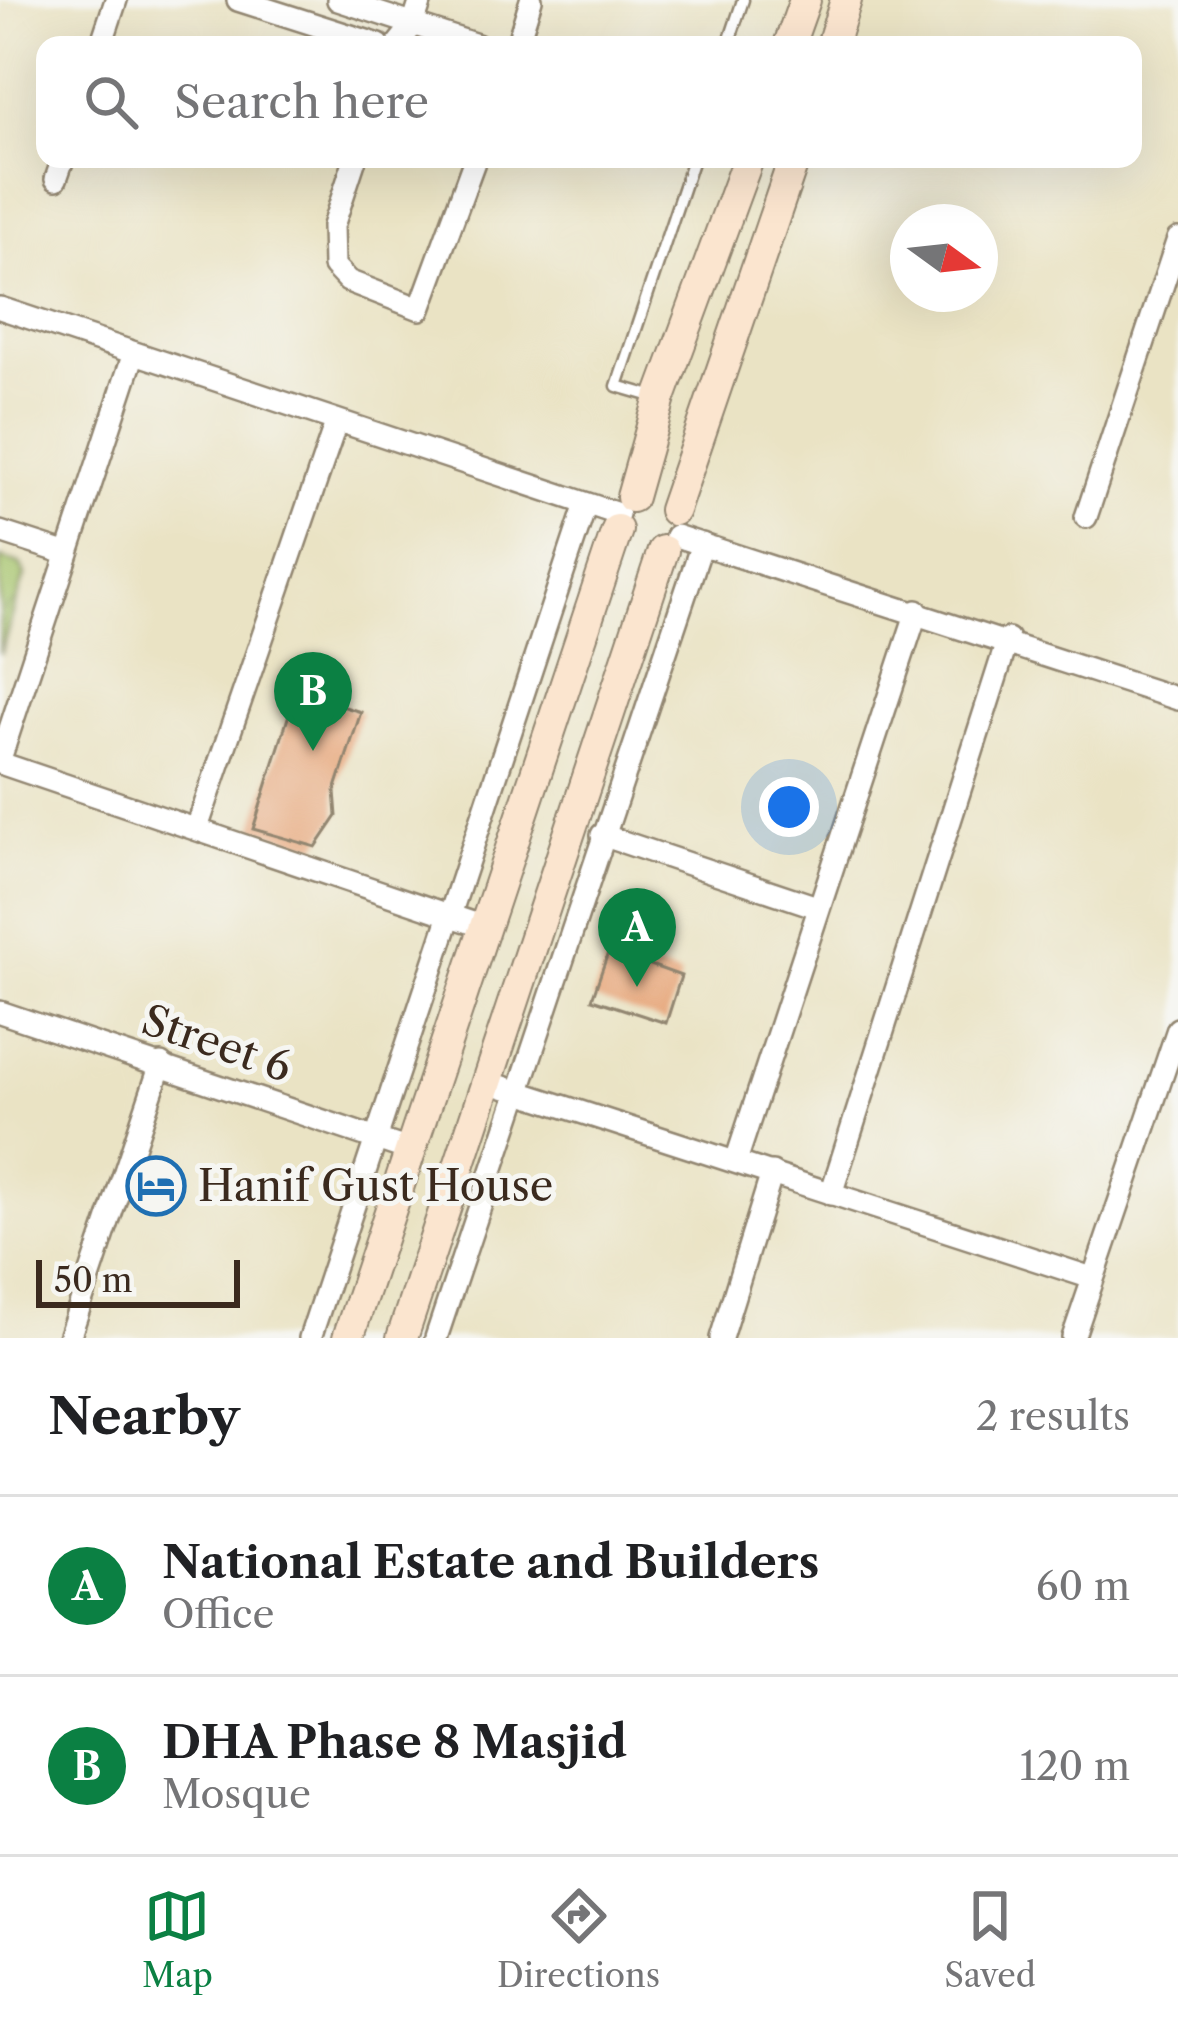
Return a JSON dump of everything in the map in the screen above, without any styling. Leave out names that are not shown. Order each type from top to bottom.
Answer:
[{"type":"street","points":[[103,36],[116,0]]},
{"type":"street","points":[[338,0],[448,36]]},
{"type":"street","points":[[404,36],[421,0]]},
{"type":"street","points":[[520,36],[531,0]]},
{"type":"street","points":[[792,36],[805,0]]},
{"type":"street","points":[[835,36],[846,0]]},
{"type":"street","points":[[256,3],[353,36]]},
{"type":"street","points":[[352,168],[333,226],[334,266],[348,281],[420,309],[472,168]]},
{"type":"street","points":[[347,1338],[740,168]]},
{"type":"street","points":[[436,1338],[602,836],[716,393],[791,168]]},
{"type":"street","points":[[1086,517],[1178,239]]},
{"type":"street","points":[[0,308],[586,504],[622,514],[656,494],[679,535],[1008,639],[1178,699]]},
{"type":"street","points":[[134,353],[0,761],[484,927]]},
{"type":"street","points":[[664,387],[716,393]]},
{"type":"street","points":[[197,828],[336,423]]},
{"type":"street","points":[[310,1338],[586,504]]},
{"type":"street","points":[[622,514],[629,550],[652,555],[679,535]]},
{"type":"street","points":[[0,532],[65,553]]},
{"type":"street","points":[[402,1338],[679,535]]},
{"type":"street","points":[[736,1161],[917,611]]},
{"type":"street","points":[[831,1194],[1008,639]]},
{"type":"street","points":[[602,836],[818,907]]},
{"type":"street","name":"Street 6","points":[[0,1012],[409,1150]]},
{"type":"street","points":[[1073,1338],[1178,1029]]},
{"type":"street","points":[[69,1338],[161,1064]]},
{"type":"street","points":[[438,1066],[1092,1278]]},
{"type":"street","points":[[721,1338],[772,1174]]},
{"type":"lane","points":[[731,36],[742,0]]},
{"type":"lane","points":[[664,387],[617,386],[690,168]]},
{"type":"green space","points":[[0,558],[20,564],[25,575],[0,654]]},
{"type":"building","points":[[296,692],[361,712],[335,791],[337,816],[316,847],[253,829]]},
{"type":"building","points":[[609,950],[681,976],[666,1023],[592,999]]},
{"type":"place","name":"DHA Phase 8 Masjid","points":[[313,751]]},
{"type":"place","name":"National Estate and Builders","points":[[637,987]]},
{"type":"place","name":"Hanif Gust House","points":[[156,1186]]}]
